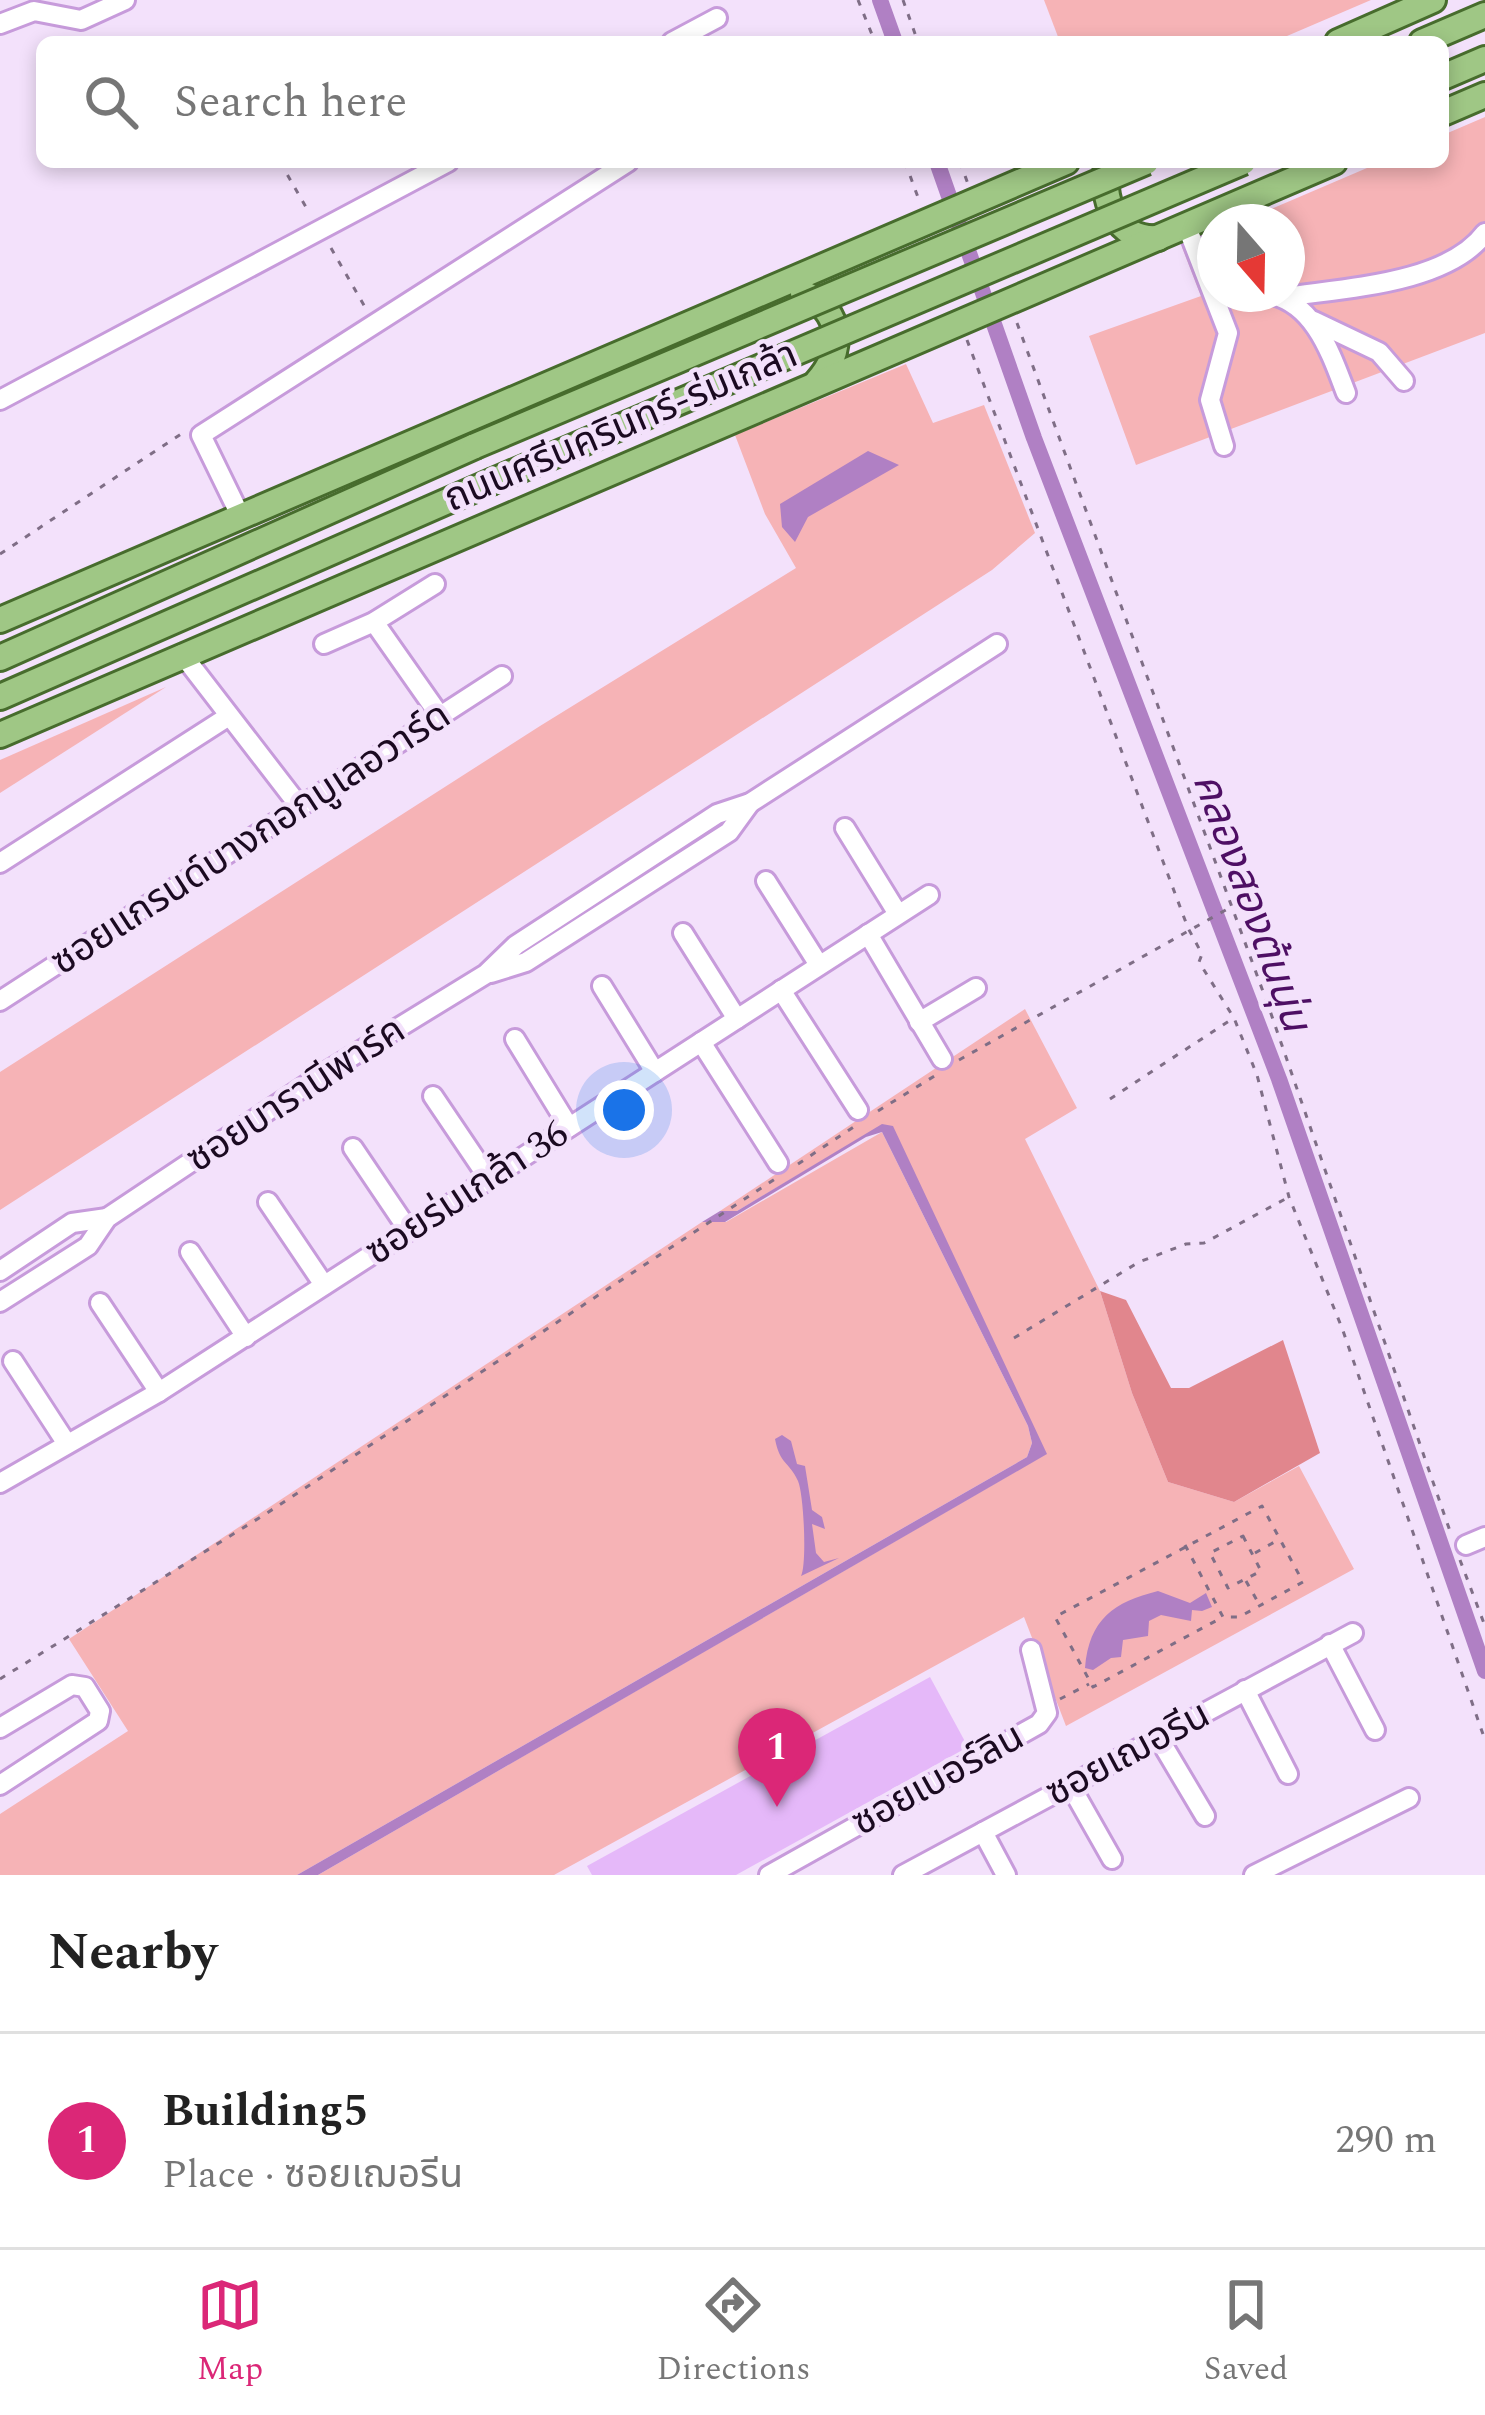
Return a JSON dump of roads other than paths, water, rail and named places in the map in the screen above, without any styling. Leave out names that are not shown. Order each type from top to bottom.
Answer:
[{"type":"main road","points":[[1352,36],[1433,0]]},
{"type":"main road","points":[[1436,36],[1485,15]]},
{"type":"main road","points":[[1449,74],[1479,62]]},
{"type":"main road","points":[[1449,110],[1485,95]]},
{"type":"main road","name":"ถนนศรีนครินทร์-ร่มเกล้า","points":[[6,617],[1052,168]]},
{"type":"main road","points":[[1107,168],[1105,184],[1118,222],[1136,237],[1177,232]]},
{"type":"main road","name":"ถนนศรีนครินทร์-ร่มเกล้า","points":[[0,655],[475,446],[1132,168]]},
{"type":"main road","name":"ถนนศรีนครินทร์-ร่มเกล้า","points":[[0,697],[1229,168]]},
{"type":"main road","name":"ถนนศรีนครินทร์-ร่มเกล้า","points":[[146,670],[1321,168]]},
{"type":"main road","points":[[771,290],[799,291],[815,298],[832,324],[837,352],[832,366],[816,383]]},
{"type":"main road","points":[[0,655],[194,535]]},
{"type":"main road","points":[[0,709],[146,670]]},
{"type":"main road","points":[[0,735],[146,670]]},
{"type":"street","points":[[0,24],[34,11],[82,20],[125,0]]},
{"type":"street","points":[[683,36],[717,18]]},
{"type":"street","points":[[0,400],[437,168]]},
{"type":"street","points":[[241,514],[201,435],[619,168]]},
{"type":"street","points":[[1177,232],[1197,262]]},
{"type":"street","points":[[1305,292],[1391,282],[1471,251],[1485,233]]},
{"type":"street","points":[[1221,312],[1228,333],[1210,400],[1224,446]]},
{"type":"street","points":[[1301,312],[1379,352],[1404,381]]},
{"type":"street","points":[[1310,318],[1346,393]]},
{"type":"street","points":[[324,644],[374,622],[436,584]]},
{"type":"street","points":[[374,622],[440,716]]},
{"type":"street","name":"ซอยบารานีพาร์ค","points":[[0,1302],[88,1246],[107,1218],[322,1074],[486,974],[526,962],[729,832],[750,803],[997,644]]},
{"type":"street","points":[[182,654],[300,807]]},
{"type":"street","name":"ซอยแกรนด์บางกอกบูเลอวาร์ด","points":[[0,1001],[502,676]]},
{"type":"street","points":[[0,863],[229,716]]},
{"type":"street","points":[[845,828],[898,914]]},
{"type":"street","points":[[766,881],[819,965]]},
{"type":"street","name":"ซอยร่มเกล้า 36","points":[[0,1483],[246,1337],[928,895]]},
{"type":"street","points":[[683,933],[737,1019]]},
{"type":"street","points":[[868,934],[947,1064]]},
{"type":"street","points":[[602,986],[655,1072]]},
{"type":"street","points":[[919,1022],[976,988]]},
{"type":"street","points":[[781,990],[862,1116]]},
{"type":"street","points":[[515,1039],[569,1127]]},
{"type":"street","points":[[701,1042],[779,1169]]},
{"type":"street","points":[[433,1096],[489,1179]]},
{"type":"street","points":[[353,1148],[409,1231]]},
{"type":"street","points":[[268,1202],[325,1286]]},
{"type":"street","name":"ซอยบารานีพาร์ค","points":[[0,1271],[71,1223],[107,1218]]},
{"type":"street","points":[[190,1252],[246,1337]]},
{"type":"street","points":[[100,1303],[159,1391]]},
{"type":"street","points":[[13,1361],[67,1444]]},
{"type":"street","name":"ซอยเฌอรีน","points":[[903,1875],[1353,1633]]},
{"type":"street","points":[[1330,1644],[1375,1730]]},
{"type":"street","name":"ซอยเบอร์ลิน","points":[[769,1875],[1039,1724],[1047,1714],[1031,1650]]},
{"type":"street","points":[[0,1728],[72,1685],[85,1687],[100,1712],[98,1721],[0,1785]]},
{"type":"street","points":[[1244,1690],[1288,1774]]},
{"type":"street","points":[[1157,1737],[1205,1816]]},
{"type":"street","points":[[1070,1785],[1112,1859]]},
{"type":"street","points":[[1254,1875],[1409,1798]]},
{"type":"street","points":[[983,1832],[1006,1875]]},
{"type":"waterway","name":"คลองสองต้นนุ่น","points":[[880,0],[893,36]]},
{"type":"waterway","name":"คลองสองต้นนุ่น","points":[[939,168],[1034,438],[1279,1079],[1485,1671]]},
{"type":"place","name":"Building5","points":[[777,1807]]}]
